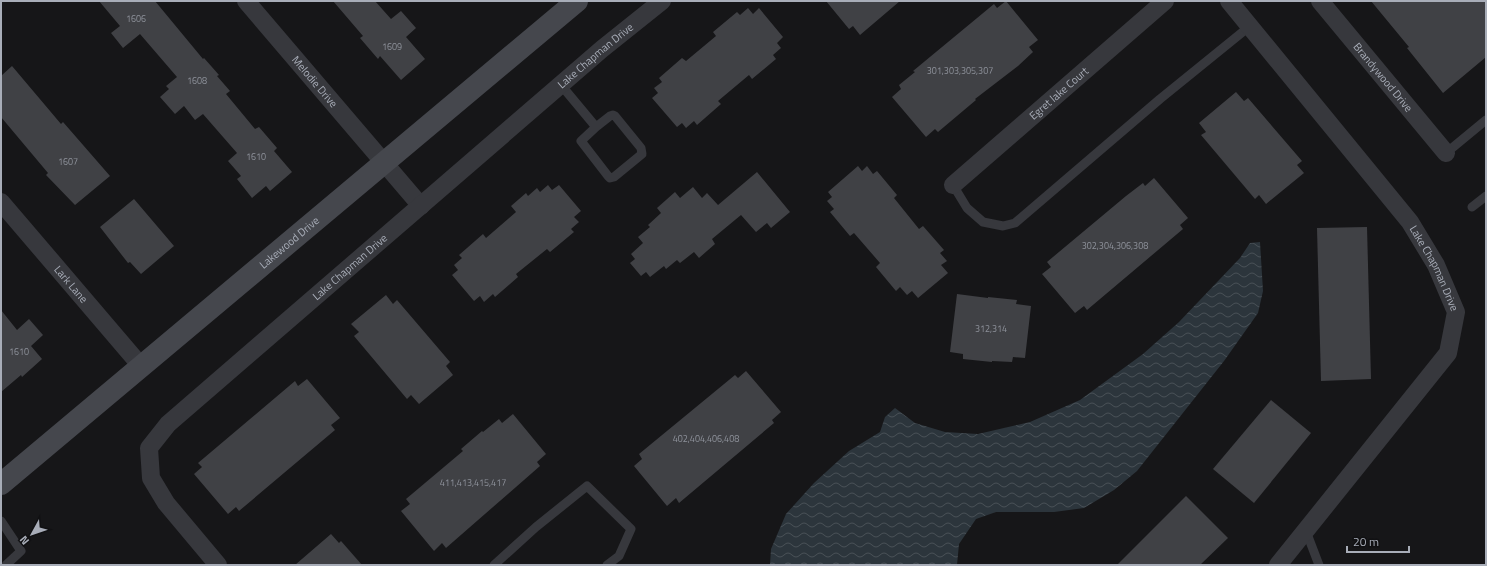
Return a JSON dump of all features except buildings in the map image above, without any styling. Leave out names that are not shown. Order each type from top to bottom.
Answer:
[{"type":"street","name":"Melodie Drive","points":[[246,1],[420,206]]},
{"type":"street","name":"Lakewood Drive","points":[[1,484],[577,1]]},
{"type":"street","name":"Lake Chapman Drive","points":[[218,565],[166,504],[151,478],[149,448],[168,424],[561,85],[662,1]]},
{"type":"street","name":"Egret lake Court","points":[[953,185],[1165,1]]},
{"type":"street","name":"Lake Chapman Drive","points":[[1229,1],[1410,222],[1436,265],[1456,312],[1448,353],[1278,565]]},
{"type":"street","name":"Brandywood Drive","points":[[1320,1],[1446,153]]},
{"type":"street","name":"Lark Lane","points":[[1,202],[141,366]]},
{"type":"lane","points":[[953,185],[966,208],[983,222],[1002,226],[1015,223],[1160,99],[1250,26]]},
{"type":"lane","points":[[561,85],[596,127]]},
{"type":"lane","points":[[610,116],[615,116],[641,148],[642,154],[614,177],[608,176],[581,141],[596,127],[610,116]]},
{"type":"lane","points":[[1446,153],[1486,120]]},
{"type":"lane","points":[[1472,208],[1486,196]]},
{"type":"lane","points":[[494,565],[536,526],[587,486],[631,529],[619,556],[607,565]]},
{"type":"lane","points":[[1,521],[21,551],[6,565]]},
{"type":"lane","points":[[1306,531],[1319,565]]},
{"type":"water","points":[[1260,242],[1263,291],[1258,313],[1224,361],[1137,471],[1114,490],[1084,508],[1054,512],[996,512],[976,519],[959,544],[957,565],[770,565],[771,549],[786,514],[814,483],[849,451],[880,432],[885,417],[895,408],[915,423],[945,432],[978,434],[1030,422],[1080,400],[1143,354],[1179,322],[1240,258],[1250,243]]}]
